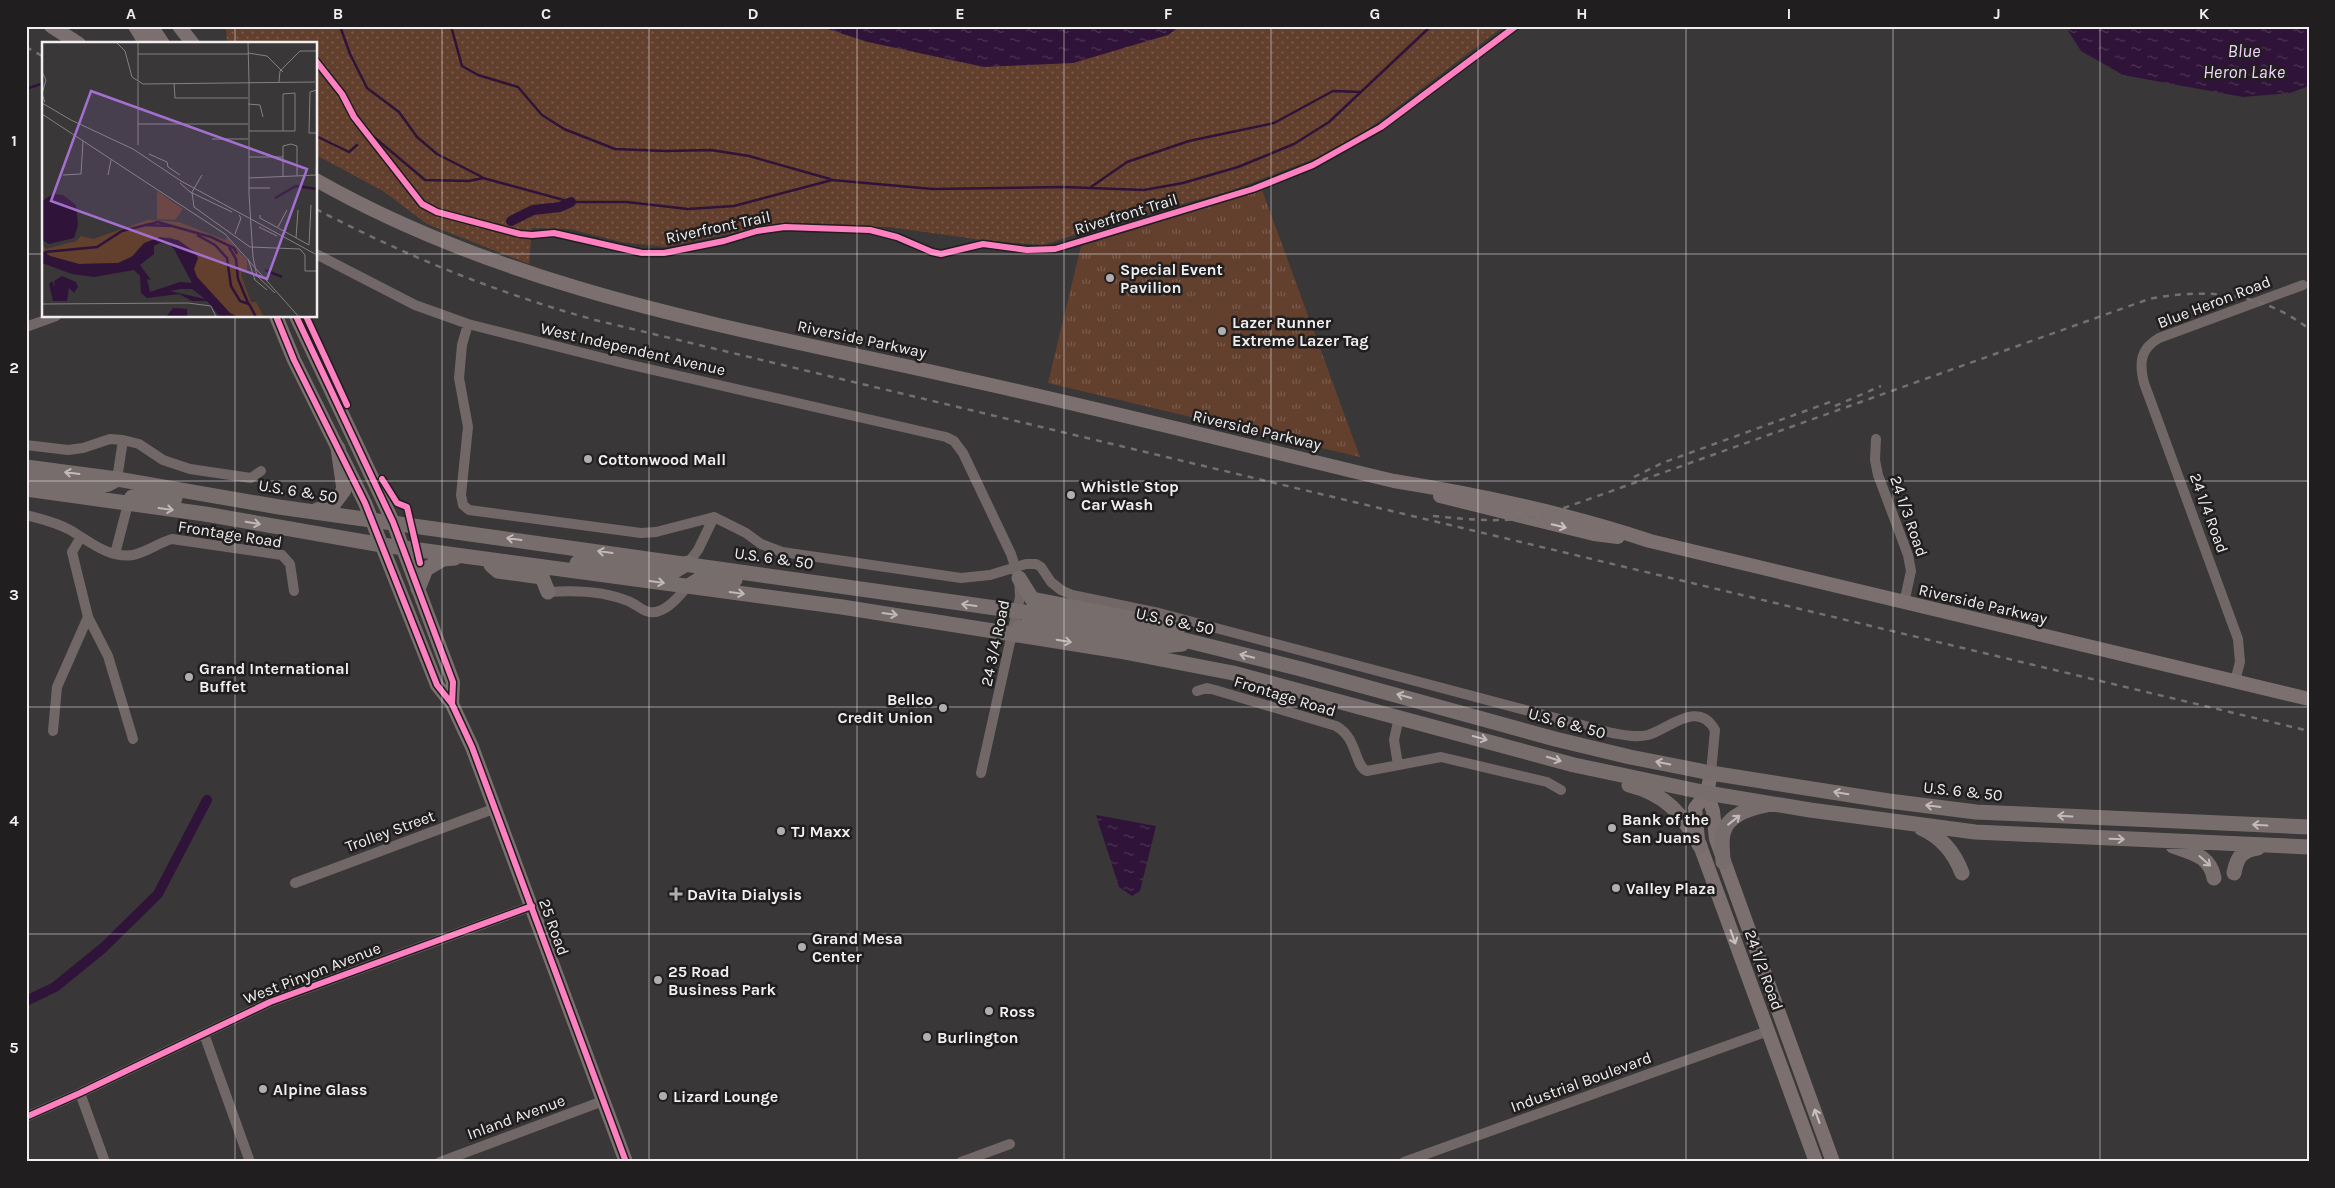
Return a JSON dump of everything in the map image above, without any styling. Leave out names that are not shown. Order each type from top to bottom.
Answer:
[{"type":"highway","points":[[279,507],[317,510],[332,506],[337,502],[344,490],[338,448]]},
{"type":"highway","name":"U.S. 6 & 50","points":[[26,467],[117,479],[279,507],[861,588],[1164,635],[1433,704],[1555,739],[1630,757],[1711,773],[1976,812],[2309,827]]},
{"type":"highway","points":[[26,478],[88,488],[107,486],[117,479]]},
{"type":"highway","points":[[26,489],[205,514],[382,545],[688,586],[1014,636],[1228,672],[1574,765],[1708,793],[1776,804],[1975,832],[2309,847]]},
{"type":"highway","points":[[128,504],[132,498],[141,495],[206,502],[232,498]]},
{"type":"highway","points":[[418,589],[423,573],[432,564],[443,559],[475,557],[498,571],[542,577],[548,592]]},
{"type":"highway","points":[[546,567],[588,562],[672,572],[688,563]]},
{"type":"highway","points":[[1018,573],[1032,599],[1160,624],[1196,643]]},
{"type":"highway","points":[[688,586],[701,578],[721,578],[809,590],[861,588]]},
{"type":"highway","points":[[1014,636],[1019,628],[1032,624],[1163,646],[1196,643]]},
{"type":"highway","points":[[1399,717],[1403,713],[1412,710],[1524,738],[1555,739]]},
{"type":"highway","points":[[1574,765],[1590,776],[1635,787],[1650,792],[1663,800],[1678,811],[1700,846]]},
{"type":"highway","points":[[1723,862],[1723,834],[1730,820],[1747,810],[1776,804]]},
{"type":"highway","points":[[1905,823],[1923,829],[1946,844],[1958,861],[1962,873]]},
{"type":"highway","points":[[2155,840],[2207,860],[2212,866],[2214,878]]},
{"type":"highway","points":[[2234,873],[2238,856],[2244,852],[2275,846]]},
{"type":"main road","points":[[51,26],[76,42]]},
{"type":"main road","points":[[135,26],[145,42]]},
{"type":"main road","points":[[151,26],[162,42]]},
{"type":"main road","points":[[179,26],[191,42]]},
{"type":"main road","name":"Riverside Parkway","points":[[318,178],[336,191]]},
{"type":"main road","name":"Riverside Parkway","points":[[318,181],[453,245],[558,283],[675,316],[956,377],[1394,481],[1463,493],[1598,524],[1650,541],[2309,699]]},
{"type":"main road","name":"25 Road","points":[[277,318],[294,360],[372,519],[437,684],[452,704],[472,747],[626,1162]]},
{"type":"main road","name":"25 Road","points":[[297,318],[393,522],[454,682],[452,704]]},
{"type":"main road","name":"24 1/2 Road","points":[[1711,773],[1708,793],[1713,811],[1716,839],[1723,862],[1833,1162]]},
{"type":"main road","name":"24 1/2 Road","points":[[1708,793],[1695,808],[1694,814],[1700,846],[1816,1162]]},
{"type":"main road","points":[[1748,977],[1758,990],[1774,1023],[1785,1029]]},
{"type":"main road","points":[[1768,1031],[1774,1033],[1782,1041],[1795,1070],[1806,1088]]},
{"type":"street","name":"West Independent Avenue","points":[[318,255],[415,305],[468,324],[627,364],[946,437],[954,441]]},
{"type":"street","name":"Blue Heron Road","points":[[2142,355],[2149,345],[2159,338],[2303,284]]},
{"type":"street","points":[[26,327],[51,318]]},
{"type":"street","points":[[468,324],[462,345],[459,378],[468,427],[461,495],[466,508],[472,511],[642,533],[662,531],[714,517],[746,533],[761,544],[782,552],[840,562],[961,578],[1018,573],[1036,564],[1041,566],[1051,582],[1060,590],[1072,595],[1159,614],[1612,733],[1642,736],[1655,733],[1680,718],[1690,716],[1703,719],[1715,730],[1711,773]]},
{"type":"street","name":"24 1/4 Road","points":[[2142,355],[2141,365],[2144,383],[2238,639],[2240,662],[2235,682]]},
{"type":"street","points":[[26,445],[68,450],[83,448],[110,439],[123,440],[138,444],[162,460],[190,469],[251,478],[261,471]]},
{"type":"street","name":"24 1/3 Road","points":[[1876,439],[1875,460],[1878,475],[1908,555],[1911,571],[1904,603]]},
{"type":"street","points":[[117,479],[123,440]]},
{"type":"street","name":"24 3/4 Road","points":[[954,441],[963,454],[1018,573],[1018,612],[1014,636],[981,773]]},
{"type":"street","points":[[116,554],[128,504]]},
{"type":"street","name":"Frontage Road","points":[[26,515],[48,520],[69,529],[96,546],[116,554],[138,553],[172,539],[282,555],[290,564],[294,591]]},
{"type":"street","points":[[688,563],[698,550],[714,517]]},
{"type":"street","points":[[81,537],[72,552],[88,617],[108,656],[133,739]]},
{"type":"street","points":[[548,592],[571,590],[616,597],[630,601],[645,612],[660,611],[688,586]]},
{"type":"street","points":[[53,731],[57,687],[88,617]]},
{"type":"street","name":"Frontage Road","points":[[1197,691],[1207,688],[1215,690],[1336,726],[1348,735],[1363,770],[1372,771],[1441,756],[1546,782],[1560,790]]},
{"type":"street","points":[[1398,765],[1394,740],[1399,717]]},
{"type":"street","name":"Trolley Street","points":[[295,883],[496,808]]},
{"type":"street","name":"West Pinyon Avenue","points":[[26,1117],[270,1002],[532,906]]},
{"type":"street","name":"Industrial Boulevard","points":[[1404,1162],[1768,1031]]},
{"type":"street","points":[[204,1034],[250,1162]]},
{"type":"street","points":[[80,1093],[105,1162]]},
{"type":"street","name":"Inland Avenue","points":[[440,1162],[603,1101]]},
{"type":"street","points":[[961,1162],[1010,1144]]},
{"type":"green space","points":[[226,26],[819,26],[868,42],[1168,35],[1180,26],[1504,26],[1345,147],[1230,191],[1095,228],[1044,245],[982,240],[889,227],[771,225],[665,247],[621,242],[570,229],[532,228],[529,264],[427,224],[383,191],[318,156],[318,42],[227,42]]},
{"type":"green space","points":[[1262,190],[1360,457],[1048,383],[1081,246]]},
{"type":"green space","name":"Lazer Runner Extreme Lazer Tag","points":[[1215,306],[1235,310],[1237,324],[1232,345],[1207,339]]},
{"type":"water","points":[[819,26],[1180,26],[1168,35],[1073,63],[984,67],[868,42]]},
{"type":"water","name":"Blue Heron Lake","points":[[2065,26],[2309,26],[2309,86],[2290,93],[2243,97],[2123,75],[2081,51]]},
{"type":"water","points":[[1096,815],[1156,826],[1140,891],[1132,896],[1119,887]]},
{"type":"waterway","points":[[340,26],[350,54],[367,88],[399,112],[417,137],[437,154],[482,177]]},
{"type":"waterway","points":[[451,26],[462,66],[478,75],[518,87],[542,115],[564,129],[615,149],[711,150],[749,156],[830,179]]},
{"type":"waterway","points":[[374,137],[425,180],[469,181],[483,178],[571,202],[627,202],[688,209],[734,206],[832,180],[933,189],[1064,187],[1144,190],[1183,183],[1238,167],[1294,144],[1329,122],[1431,26]]},
{"type":"waterway","points":[[26,89],[42,84]]},
{"type":"waterway","points":[[1091,187],[1127,162],[1189,141],[1274,123],[1333,91],[1361,92]]},
{"type":"waterway","points":[[318,137],[349,152],[357,145]]},
{"type":"waterway","points":[[511,221],[533,210],[560,207],[571,202]]},
{"type":"waterway","points":[[26,1001],[55,987],[103,948],[158,894],[207,800]]},
{"type":"railway","points":[[26,47],[42,56]]},
{"type":"railway","points":[[318,210],[418,258],[452,272],[523,298],[595,320],[2309,731]]},
{"type":"railway","points":[[1433,516],[1477,520],[1506,520],[1550,513],[2149,299],[2191,294],[2233,296],[2253,300],[2272,307],[2309,329]]},
{"type":"railway","points":[[1835,406],[1881,386]]},
{"type":"railway","points":[[1634,477],[1662,463],[1830,402]]},
{"type":"cycle path","name":"Riverfront Trail","points":[[318,64],[342,94],[354,117],[422,204],[437,212],[520,234],[554,233],[642,253],[664,253],[724,241],[757,231],[785,227],[870,230],[897,237],[941,254],[983,244],[1027,250],[1055,249],[1253,189],[1313,165],[1381,127],[1516,26]]},
{"type":"cycle path","points":[[277,318],[294,360],[365,503],[437,685],[452,704],[472,747],[626,1162]]},
{"type":"cycle path","points":[[297,318],[393,522],[453,682],[452,704]]},
{"type":"cycle path","points":[[307,318],[347,405]]},
{"type":"cycle path","points":[[382,479],[397,503],[407,507],[420,563]]},
{"type":"cycle path","points":[[26,1117],[270,1002],[532,906]]},
{"type":"place","name":"Special Event Pavilion","points":[[1110,278]]},
{"type":"place","name":"Lazer Runner Extreme Lazer Tag","points":[[1222,331]]},
{"type":"place","name":"Cottonwood Mall","points":[[588,459]]},
{"type":"place","name":"Whistle Stop Car Wash","points":[[1071,495]]},
{"type":"place","name":"Grand International Buffet","points":[[189,677]]},
{"type":"place","name":"Bellco Credit Union","points":[[943,708]]},
{"type":"place","name":"Bank of the San Juans","points":[[1612,828]]},
{"type":"place","name":"TJ Maxx","points":[[781,831]]},
{"type":"place","name":"Valley Plaza","points":[[1616,888]]},
{"type":"place","name":"DaVita Dialysis","points":[[676,894]]},
{"type":"place","name":"Grand Mesa Center","points":[[802,947]]},
{"type":"place","name":"25 Road Business Park","points":[[658,980]]},
{"type":"place","name":"Ross","points":[[989,1011]]},
{"type":"place","name":"Burlington","points":[[927,1037]]},
{"type":"place","name":"Alpine Glass","points":[[263,1089]]},
{"type":"place","name":"Lizard Lounge","points":[[663,1096]]}]
